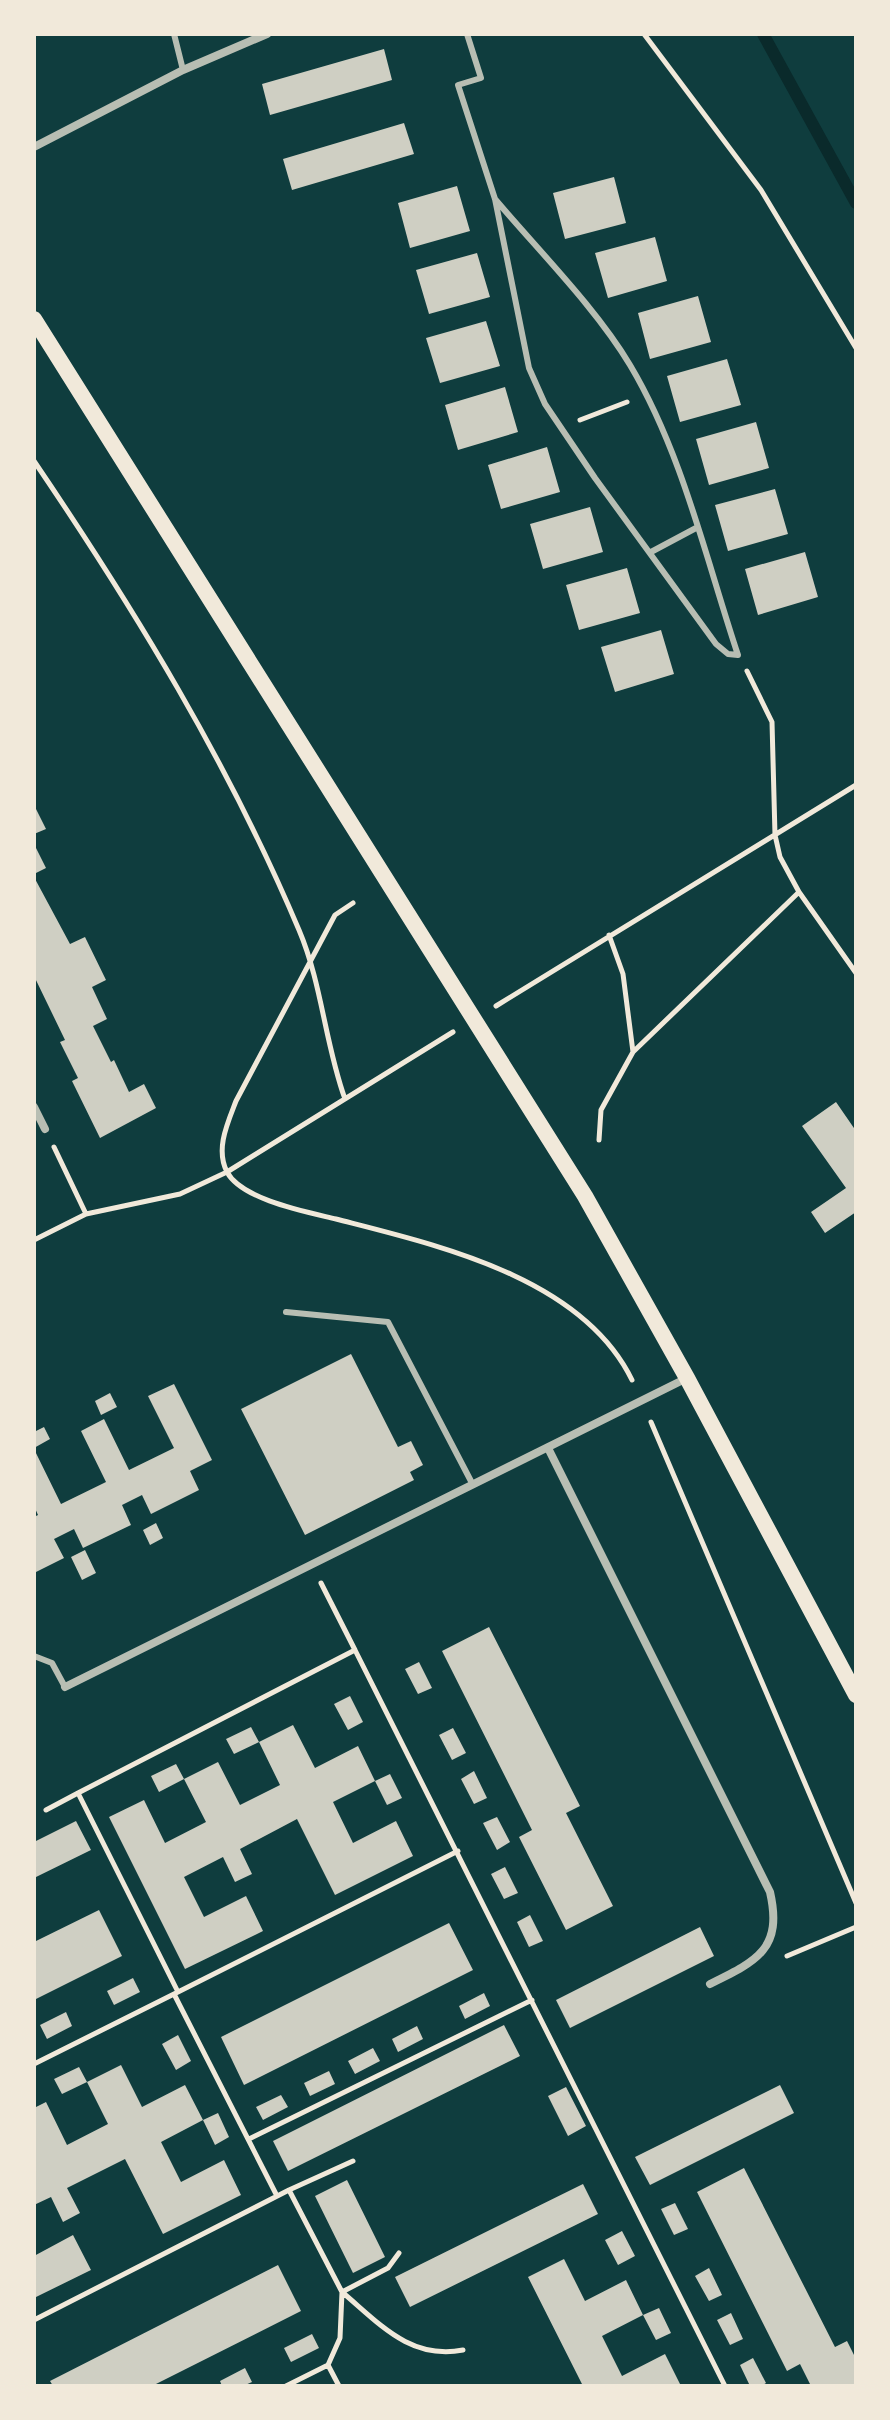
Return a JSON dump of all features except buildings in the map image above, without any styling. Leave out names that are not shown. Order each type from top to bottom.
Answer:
[{"type":"main road","points":[[34,319],[446,969],[585,1196],[687,1378],[856,1695]]},
{"type":"street","points":[[34,147],[183,70],[267,34]]},
{"type":"street","points":[[34,1107],[45,1129]]},
{"type":"street","points":[[65,1687],[687,1378]]},
{"type":"street","points":[[548,1448],[770,1892],[776,1917],[772,1937],[756,1961],[710,1984]]},
{"type":"lane","points":[[174,34],[183,70]]},
{"type":"lane","points":[[467,34],[481,78],[458,85],[495,199],[529,368],[560,425],[721,650],[738,655]]},
{"type":"lane","points":[[495,199],[609,335],[645,392],[670,450],[738,655]]},
{"type":"lane","points":[[651,552],[696,528]]},
{"type":"lane","points":[[286,1312],[388,1322],[473,1485]]},
{"type":"lane","points":[[34,1656],[52,1663],[65,1687]]},
{"type":"path","points":[[644,34],[761,190],[856,348]]},
{"type":"path","points":[[560,425],[598,415],[645,392]]},
{"type":"path","points":[[34,461],[153,643],[195,717],[300,931],[311,966],[333,1067],[345,1099]]},
{"type":"path","points":[[738,655],[772,722],[775,835],[780,857],[799,892],[856,973]]},
{"type":"path","points":[[599,1140],[601,1110],[633,1052],[799,892]]},
{"type":"path","points":[[353,903],[335,915],[231,1114],[222,1149],[227,1172],[243,1188],[284,1206],[511,1272],[566,1307],[613,1350],[642,1401],[856,1903]]},
{"type":"path","points":[[609,935],[623,974],[633,1052]]},
{"type":"path","points":[[45,1129],[86,1214]]},
{"type":"path","points":[[312,1565],[725,2386]]},
{"type":"path","points":[[46,1810],[355,1650]]},
{"type":"path","points":[[78,1793],[277,2196]]},
{"type":"path","points":[[34,2064],[458,1851]]},
{"type":"path","points":[[756,1961],[784,1958],[856,1927]]},
{"type":"path","points":[[249,2139],[532,2000]]},
{"type":"path","points":[[34,2320],[289,2190],[353,2161]]},
{"type":"path","points":[[289,2190],[342,2292],[401,2342],[442,2354],[463,2350]]},
{"type":"path","points":[[342,2292],[388,2268],[399,2253]]},
{"type":"path","points":[[286,2386],[328,2365],[340,2338],[342,2292]]},
{"type":"path","points":[[328,2365],[339,2386]]},
{"type":"waterway","points":[[763,34],[856,203]]}]
